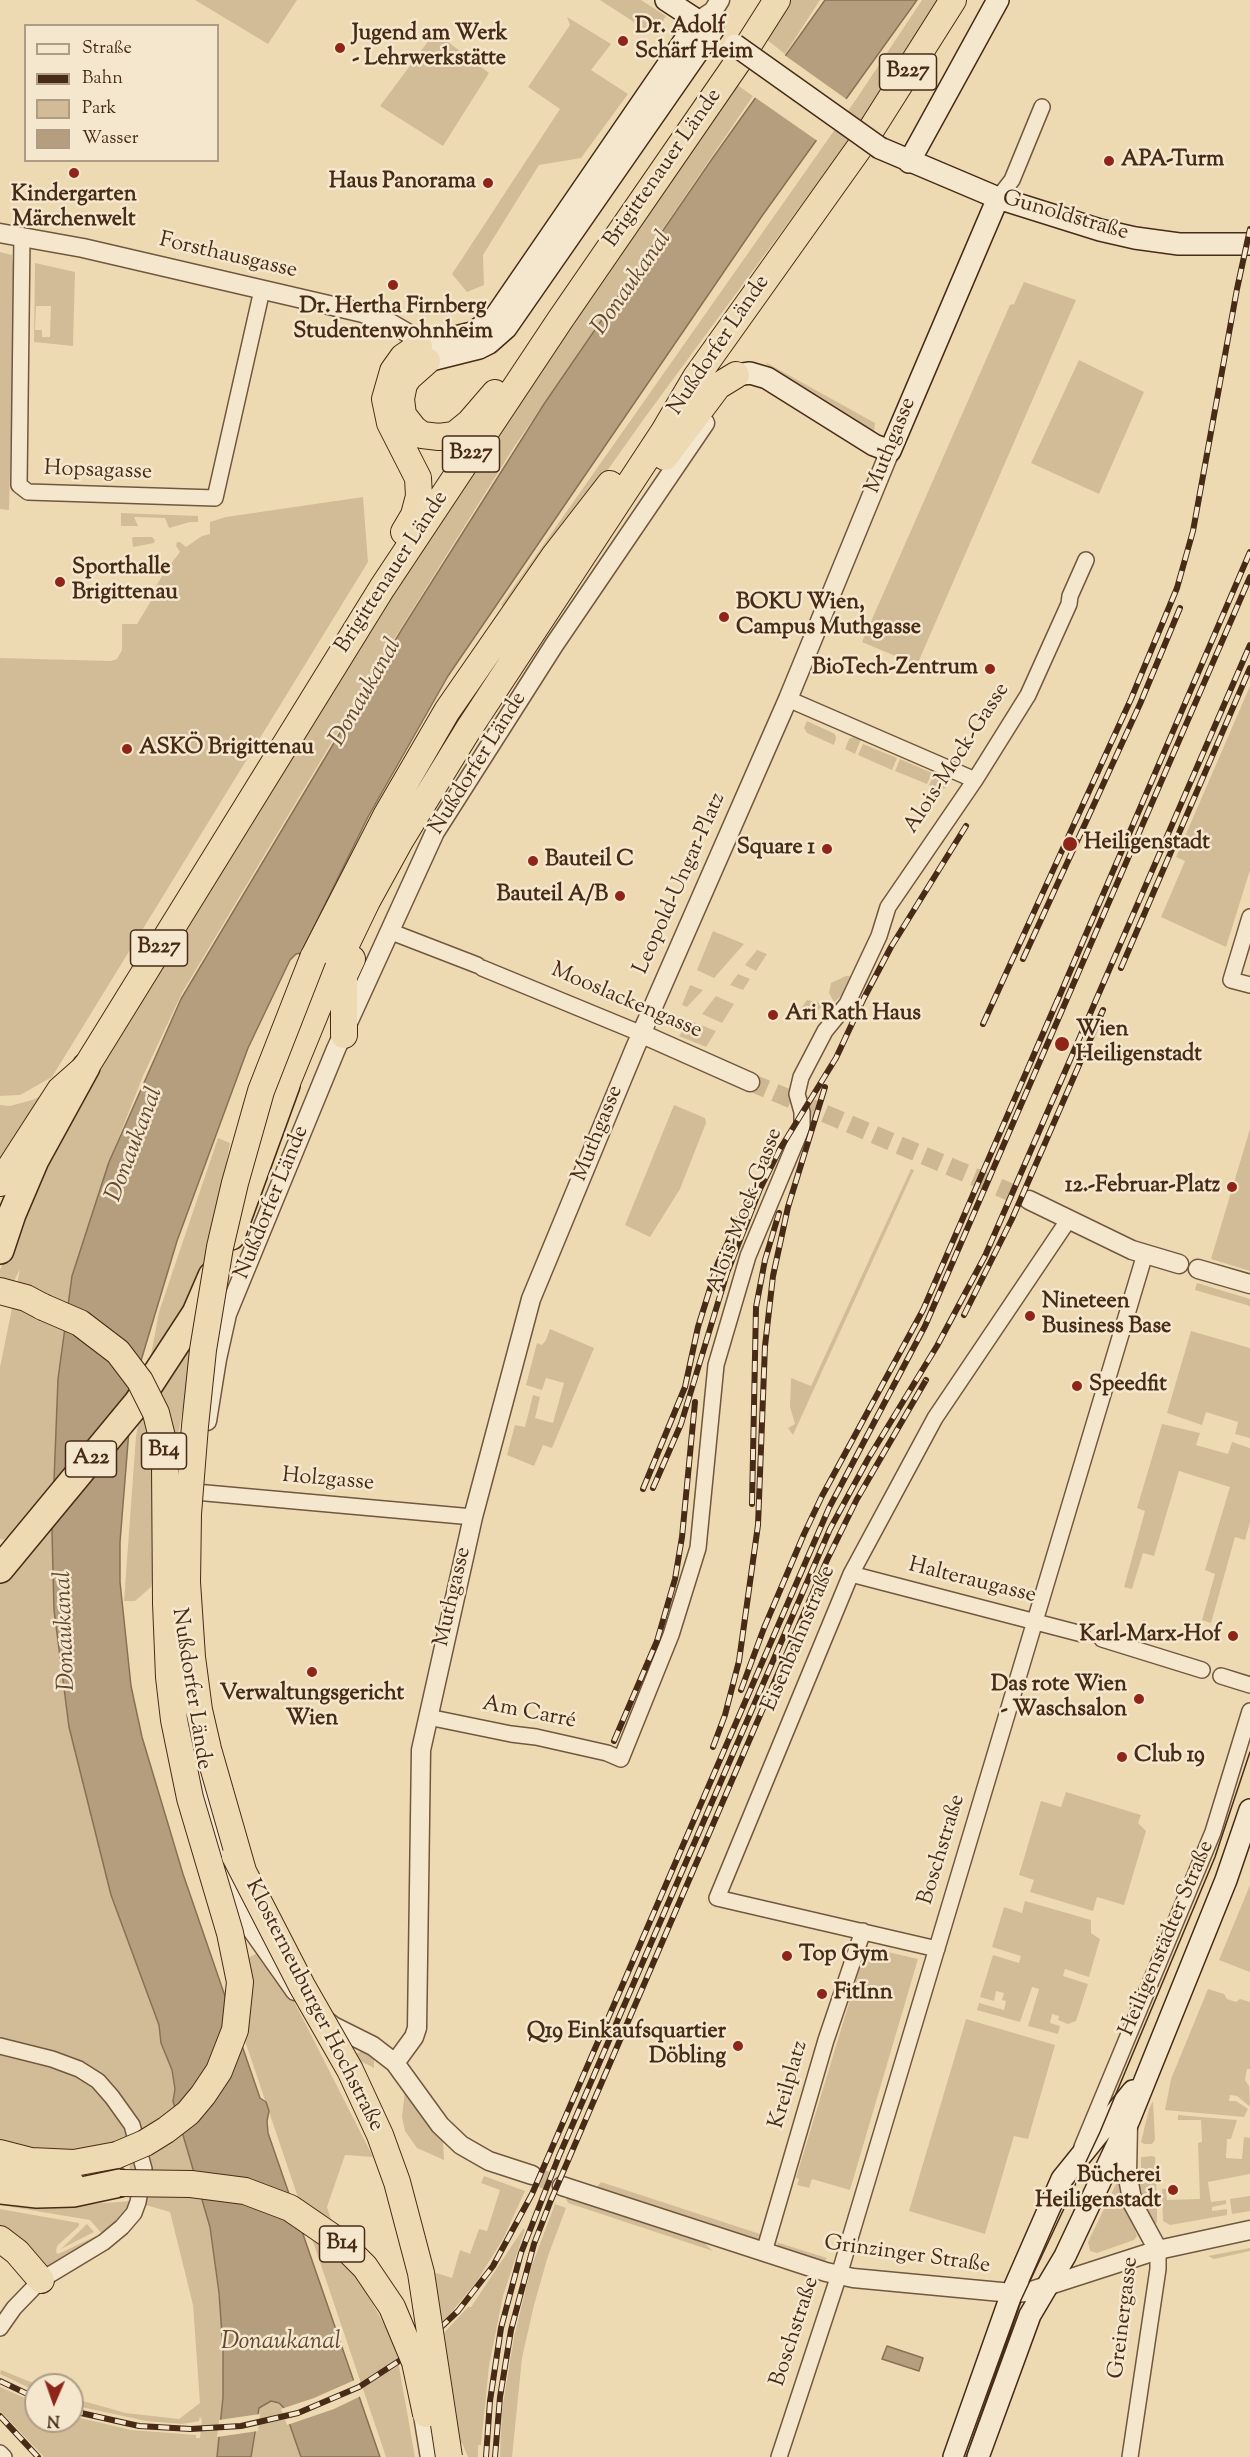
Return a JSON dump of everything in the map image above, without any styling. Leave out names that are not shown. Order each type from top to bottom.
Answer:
[{"type":"highway","name":"Brigittenauer Lände","points":[[0,1183],[60,1090],[86,1067],[382,588],[560,320],[737,63],[777,0]]},
{"type":"highway","name":"B227","points":[[877,148],[953,0]]},
{"type":"highway","name":"Nußdorfer Lände","points":[[286,1085],[329,980],[368,901],[400,841],[474,720],[663,433],[696,377],[877,148]]},
{"type":"highway","points":[[423,354],[404,384],[401,399],[403,415],[422,435],[439,437],[454,435],[492,397],[542,329],[560,320]]},
{"type":"highway","points":[[382,588],[388,557],[414,515],[419,496],[418,478],[390,423],[385,399],[393,371],[403,357],[423,354]]},
{"type":"highway","points":[[539,624],[577,580],[718,386],[736,375]]},
{"type":"highway","points":[[243,1871],[222,1803],[199,1710],[192,1658],[187,1582],[188,1514],[203,1350],[220,1247],[261,1091],[313,958],[387,814],[447,711],[555,555],[696,377]]},
{"type":"highway","points":[[344,1035],[344,976],[437,781]]},
{"type":"highway","points":[[0,1250],[35,1160],[86,1067]]},
{"type":"highway","name":"A22","points":[[0,1569],[138,1402],[196,1313],[229,1241],[286,1085]]},
{"type":"highway","points":[[0,1291],[26,1298],[43,1307]]},
{"type":"highway","name":"B14","points":[[0,1306],[43,1307],[80,1323],[118,1352],[140,1381],[156,1413],[165,1464],[166,1603],[169,1650],[204,1785],[216,1818],[243,1871]]},
{"type":"highway","points":[[0,2153],[31,2161],[74,2163],[117,2155],[145,2143],[166,2130],[204,2095],[228,2051],[235,2030],[240,1982],[230,1933],[190,1798],[180,1755],[168,1677],[169,1650]]},
{"type":"highway","name":"Klosterneuburger Hochstraße","points":[[243,1871],[302,1986],[350,2070],[380,2135],[397,2182],[421,2273],[441,2455]]},
{"type":"highway","name":"B14","points":[[0,2172],[46,2182],[191,2184],[245,2191],[290,2208],[341,2243],[365,2267],[380,2287],[405,2333],[441,2455]]},
{"type":"highway","points":[[0,2190],[37,2194],[73,2193],[120,2184]]},
{"type":"highway","points":[[0,2239],[16,2252],[41,2280]]},
{"type":"main road","name":"Gunoldstraße","points":[[666,0],[711,16],[735,45],[877,148],[909,162],[998,198],[1100,230],[1179,244],[1250,244]]},
{"type":"main road","points":[[909,162],[998,0]]},
{"type":"main road","points":[[423,354],[472,333],[495,317],[711,16]]},
{"type":"main road","name":"Muthgasse","points":[[890,451],[998,198]]},
{"type":"main road","points":[[736,375],[750,373],[767,378],[874,445],[890,451]]},
{"type":"main road","name":"Heiligenstädter Straße","points":[[978,2457],[1030,2315],[1065,2256],[1129,2120],[1226,1881],[1250,1810]]},
{"type":"main road","name":"Heiligenstädter Straße","points":[[954,2457],[1011,2293],[1062,2179],[1145,2077]]},
{"type":"street","name":"Muthgasse","points":[[998,198],[1012,180],[1042,107]]},
{"type":"street","name":"Forsthausgasse","points":[[0,233],[22,236],[356,312],[392,324],[411,335],[423,354]]},
{"type":"street","name":"Hopsagasse","points":[[22,236],[20,485],[23,490],[33,493],[215,498],[262,290]]},
{"type":"street","name":"Nußdorfer Lände","points":[[395,2063],[362,2040],[333,2026],[304,2004],[252,1930],[215,1823],[194,1740],[178,1641],[175,1577],[178,1490],[205,1440],[217,1359],[227,1314],[344,1035],[435,832],[554,645],[736,375]]},
{"type":"street","name":"Muthgasse","points":[[749,788],[890,451]]},
{"type":"street","name":"Alois-Mock-Gasse","points":[[621,1759],[671,1635],[698,1548],[716,1365],[748,1256],[801,1127],[802,1112],[797,1094],[801,1077],[825,1031],[847,1004],[879,936],[888,908],[975,780],[1028,695],[1086,560]]},
{"type":"street","points":[[788,699],[975,780]]},
{"type":"street","name":"Leopold-Ungar-Platz","points":[[642,1034],[749,788]]},
{"type":"street","points":[[1250,917],[1231,980],[1250,985]]},
{"type":"street","name":"Mooslackengasse","points":[[389,931],[642,1034],[750,1082]]},
{"type":"street","name":"Muthgasse","points":[[395,2063],[414,2037],[417,2028],[421,1750],[473,1517],[534,1290],[642,1034]]},
{"type":"street","points":[[1029,1200],[1145,1254],[1179,1264]]},
{"type":"street","name":"Eisenbahnstraße","points":[[937,1949],[717,1898],[850,1574],[935,1418],[1069,1219]]},
{"type":"street","name":"Boschstraße","points":[[779,2457],[838,2275],[1145,1254]]},
{"type":"street","points":[[1198,1269],[1250,1284]]},
{"type":"street","name":"Holzgasse","points":[[178,1490],[473,1517]]},
{"type":"street","name":"Halteraugasse","points":[[850,1574],[1082,1634]]},
{"type":"street","points":[[1102,1639],[1202,1670]]},
{"type":"street","points":[[1221,1676],[1250,1685]]},
{"type":"street","name":"Heiligenstädter Straße","points":[[1075,2164],[1213,1833],[1250,1711]]},
{"type":"street","name":"Am Carré","points":[[428,1717],[589,1748],[621,1759]]},
{"type":"street","name":"Kreilplatz","points":[[764,2252],[826,2040],[862,1931]]},
{"type":"street","points":[[0,2046],[52,2059],[79,2069],[98,2080],[132,2125],[143,2162],[143,2181],[138,2202],[134,2213],[122,2227],[104,2242],[41,2280],[14,2308],[0,2328]]},
{"type":"street","points":[[395,2063],[448,2134],[471,2152],[489,2161],[532,2175]]},
{"type":"street","name":"Greinergasse","points":[[1129,2120],[1127,2174],[1133,2204],[1158,2250],[1158,2269],[1130,2457]]},
{"type":"street","name":"Grinzinger Straße","points":[[562,2186],[838,2275],[1011,2293],[1028,2292],[1158,2250],[1250,2230]]},
{"type":"street","points":[[0,2453],[4,2457]]},
{"type":"green space","points":[[195,0],[297,0],[268,44]]},
{"type":"green space","points":[[600,0],[641,0],[666,16],[654,35]]},
{"type":"green space","points":[[786,0],[820,0],[785,54],[762,36]]},
{"type":"green space","points":[[922,0],[939,0],[871,110],[646,416],[509,609],[501,605],[857,98]]},
{"type":"green space","points":[[567,17],[611,44],[591,70],[628,94],[581,158],[539,165],[483,255],[484,285],[467,292],[452,274],[560,109],[528,87],[570,25]]},
{"type":"green space","points":[[435,32],[489,73],[443,146],[380,106]]},
{"type":"green space","points":[[733,82],[753,96],[514,447],[379,663],[182,993],[143,1076],[109,1162],[72,1276],[58,1379],[52,1532],[54,1610],[69,1727],[111,1895],[159,2025],[161,2043],[172,2070],[175,2089],[173,2101],[210,2227],[222,2325],[223,2397],[217,2457],[44,2457],[0,2411],[0,2387],[24,2398],[24,2433],[84,2433],[84,2419],[131,2430],[196,2435],[196,2438],[200,2438],[202,2421],[200,2416],[199,2421],[182,2424],[146,2421],[84,2408],[84,2401],[126,2413],[179,2419],[200,2403],[193,2305],[170,2212],[132,2201],[129,2158],[72,2155],[0,2143],[0,2054],[43,2062],[80,2077],[135,2117],[111,2085],[0,2040],[0,1580],[16,1573],[18,1541],[0,1539],[0,1367],[20,1269],[14,1281],[0,1279],[0,1270],[35,1184],[137,1001],[420,549]]},
{"type":"green space","points":[[0,252],[12,255],[15,287],[9,510],[0,509]]},
{"type":"green space","points":[[35,263],[75,272],[73,346],[34,342]],"holes":[[[36,306],[51,306],[50,337],[42,337],[42,330],[35,330]]]},
{"type":"green space","points":[[1024,282],[1076,300],[917,665],[862,642],[1010,305],[1014,304]]},
{"type":"green space","points":[[1079,360],[1144,392],[1099,494],[1031,463]]},
{"type":"green space","points":[[766,364],[875,423],[874,432]]},
{"type":"green space","name":"ASKÖ Brigittenau","points":[[363,497],[368,562],[52,1077],[20,1095],[0,1096],[0,658],[111,661],[117,659],[122,650],[122,624],[137,624],[157,591],[153,591],[180,552],[176,546],[177,542],[186,547],[202,536],[210,534],[210,522],[226,517]]},
{"type":"green space","points":[[121,513],[198,516],[198,522],[169,528],[165,518],[134,517],[138,526],[121,526]]},
{"type":"green space","points":[[152,537],[155,540],[154,543],[133,547],[132,538]]},
{"type":"green space","points":[[1250,686],[1250,870],[1226,947],[1161,917],[1185,861],[1176,857]]},
{"type":"green space","points":[[807,721],[835,734],[834,745],[807,733],[804,728]]},
{"type":"green space","points":[[855,736],[861,739],[855,754],[845,749],[849,739]]},
{"type":"green space","points":[[863,744],[897,758],[892,770],[858,755]]},
{"type":"green space","points":[[900,759],[932,773],[927,784],[895,771]]},
{"type":"green space","points":[[936,771],[945,777],[948,785],[946,788],[938,789],[929,785]]},
{"type":"green space","points":[[713,931],[744,944],[714,978],[697,970]]},
{"type":"green space","points":[[757,950],[767,954],[756,971],[745,965]]},
{"type":"green space","points":[[738,974],[750,979],[743,990],[730,985]]},
{"type":"green space","points":[[850,976],[841,996],[834,1002],[829,993],[831,983]]},
{"type":"green space","points":[[690,985],[703,990],[687,1007],[682,1005]]},
{"type":"green space","points":[[716,996],[734,1004],[722,1023],[702,1014]]},
{"type":"green space","points":[[807,1000],[825,1004],[809,1018],[799,1011]]},
{"type":"green space","points":[[691,1021],[716,1031],[706,1047],[679,1036]]},
{"type":"green space","points":[[46,1094],[0,1170],[0,1105],[10,1106]]},
{"type":"green space","points":[[674,1105],[705,1118],[706,1123],[680,1189],[650,1237],[625,1225]]},
{"type":"green space","points":[[1250,1129],[1250,1271],[1211,1259]]},
{"type":"green space","points":[[218,1138],[230,1143],[151,1587],[135,1601],[124,1601],[136,1436],[159,1312]]},
{"type":"green space","points":[[911,1169],[914,1170],[793,1435],[788,1428],[795,1424],[790,1407],[791,1378],[811,1386]]},
{"type":"green space","points":[[1197,1283],[1250,1299],[1250,1306],[1195,1290]]},
{"type":"green space","points":[[550,1329],[594,1348],[552,1448],[543,1445],[534,1466],[507,1455],[515,1425],[525,1427],[533,1395],[540,1397],[535,1418],[553,1423],[564,1383],[546,1378],[542,1390],[526,1385],[537,1343],[542,1345]]},
{"type":"green space","points":[[1191,1331],[1250,1348],[1250,1438],[1235,1434],[1238,1422],[1206,1412],[1202,1425],[1167,1413]]},
{"type":"green space","points":[[1162,1424],[1200,1433],[1196,1445],[1228,1454],[1232,1442],[1250,1448],[1250,1522],[1245,1540],[1235,1537],[1211,1623],[1202,1620],[1215,1574],[1205,1570],[1230,1487],[1179,1471],[1154,1556],[1143,1553],[1132,1589],[1124,1587],[1145,1511],[1137,1508]]},
{"type":"green space","points":[[1066,1792],[1141,1815],[1138,1823],[1146,1831],[1124,1905],[1097,1897],[1093,1911],[1030,1892],[1034,1880],[1019,1875],[1041,1801],[1061,1807]]},
{"type":"green space","points":[[1250,1885],[1250,1972],[1219,1960]]},
{"type":"green space","points":[[1025,1901],[1091,1920],[1091,1933],[1100,1939],[1089,1977],[1065,1969],[1063,1976],[1088,1984],[1076,2021],[1068,2024],[1058,2020],[1059,2016],[1052,2014],[1050,2023],[1060,2026],[1058,2034],[1028,2026],[1039,1989],[1032,1987],[1020,2022],[977,2010],[979,2003],[1004,2010],[1006,2001],[1002,2000],[1004,1993],[996,1991],[994,2001],[980,1997],[993,1955],[1019,1963],[1021,1956],[992,1947],[1004,1907],[1022,1913]]},
{"type":"green space","points":[[866,1947],[918,1959],[850,2190],[812,2179],[809,2188],[797,2185],[799,2179],[796,2178]]},
{"type":"green space","points":[[267,1948],[373,2157],[345,2155],[327,2207],[347,2267],[357,2276],[395,2344],[415,2457],[386,2457],[245,2041],[251,1997],[248,1958]]},
{"type":"green space","points":[[1208,1989],[1224,1994],[1227,1999],[1236,2002],[1240,1999],[1250,2002],[1250,2069],[1247,2069],[1245,2080],[1249,2086],[1250,2104],[1249,2106],[1237,2096],[1230,2095],[1229,2101],[1236,2101],[1248,2109],[1244,2117],[1165,2110],[1171,2079]]},
{"type":"green space","points":[[966,2019],[1055,2045],[1028,2139],[1014,2136],[985,2234],[909,2211]]},
{"type":"green space","points":[[362,2051],[374,2058],[374,2068],[351,2056]]},
{"type":"green space","points":[[405,2090],[443,2142],[444,2160],[417,2148],[405,2131],[402,2117]]},
{"type":"green space","points":[[1153,2101],[1155,2140],[1152,2144],[1144,2144],[1141,2142]]},
{"type":"green space","points":[[1178,2115],[1237,2120],[1231,2139],[1227,2139],[1226,2158],[1242,2159],[1244,2137],[1250,2138],[1250,2174],[1208,2182],[1211,2202],[1226,2200],[1226,2204],[1212,2207],[1212,2211],[1227,2209],[1227,2215],[1170,2225],[1163,2221],[1162,2189],[1166,2189],[1167,2200],[1200,2199],[1198,2143],[1202,2142],[1201,2120],[1178,2120]]},
{"type":"green space","points":[[1141,2157],[1155,2157],[1157,2206],[1157,2222],[1153,2227],[1141,2207],[1135,2174],[1141,2173]]},
{"type":"green space","points":[[484,2176],[525,2191],[503,2239],[477,2281],[439,2324],[430,2271],[452,2278],[460,2250],[470,2254],[479,2229],[487,2231],[500,2190],[481,2183]]},
{"type":"green space","points":[[1118,2180],[1137,2236],[1134,2240],[1097,2253],[1090,2251],[1088,2242]]},
{"type":"green space","points":[[601,2182],[763,2235],[760,2239],[752,2240],[596,2188]]},
{"type":"green space","points":[[565,2196],[670,2230],[704,2243],[713,2251],[568,2203]]},
{"type":"green space","points":[[1250,2196],[1250,2211],[1232,2214],[1230,2199]]},
{"type":"green space","points":[[132,2201],[124,2215],[103,2235],[90,2220],[0,2205],[0,2202],[61,2206]]},
{"type":"green space","points":[[555,2204],[566,2208],[548,2256],[522,2358],[512,2457],[500,2457],[502,2410],[514,2337],[531,2268]]},
{"type":"green space","points":[[0,2209],[79,2223],[79,2226],[57,2246],[58,2254],[96,2236],[98,2238],[46,2269],[0,2227]]},
{"type":"green space","points":[[87,2224],[94,2232],[61,2249]]},
{"type":"green space","points":[[525,2229],[503,2296],[489,2366],[481,2445],[478,2445],[478,2457],[468,2457],[462,2443],[457,2444],[441,2336],[468,2307],[471,2307]]},
{"type":"green space","points":[[776,2242],[827,2258],[825,2261],[820,2261],[781,2249]]},
{"type":"green space","points":[[1250,2248],[1250,2251],[1214,2259],[1208,2256]]},
{"type":"green space","points":[[1,2370],[24,2379],[24,2385],[0,2374]]},
{"type":"green space","points":[[268,2401],[276,2402],[284,2408],[301,2457],[251,2457],[259,2408]]},
{"type":"water","name":"Donaukanal","points":[[825,0],[917,0],[762,216],[448,676],[368,817],[301,953],[296,954],[290,960],[248,1048],[177,1241],[137,1374],[129,1430],[120,1542],[120,1582],[131,1686],[142,1737],[183,1874],[260,2098],[266,2102],[269,2111],[268,2133],[380,2457],[301,2457],[284,2408],[279,2403],[271,2401],[259,2408],[251,2457],[217,2457],[223,2397],[223,2349],[219,2293],[210,2227],[173,2101],[175,2089],[172,2070],[161,2043],[159,2025],[111,1895],[69,1727],[54,1610],[52,1532],[58,1379],[72,1276],[109,1162],[181,999],[402,629],[544,404],[712,159]]},
{"type":"water","points":[[887,2346],[923,2358],[919,2371],[882,2359]]},
{"type":"pier","points":[[783,54],[849,101],[819,142],[753,96]]},
{"type":"pier","points":[[357,2379],[363,2395],[334,2409],[287,2425],[281,2409],[314,2398]]},
{"type":"pier","points":[[260,2414],[258,2431],[217,2437],[219,2420]]},
{"type":"tunnel","points":[[750,1082],[1029,1200]]},
{"type":"tunnel","points":[[532,2175],[562,2186]]},
{"type":"tram line","points":[[964,2457],[1021,2300],[1100,2132],[1215,1857],[1250,1752]]},
{"type":"railway","points":[[983,1024],[1131,699],[1177,588],[1193,531],[1250,229]]},
{"type":"railway","points":[[1057,1001],[1056,1004],[1250,552]]},
{"type":"railway","points":[[84,2414],[139,2426],[191,2429],[241,2426],[298,2413],[359,2387],[419,2348],[458,2311],[493,2266],[532,2194],[829,1508],[925,1326],[1250,577]]},
{"type":"railway","points":[[1023,959],[1140,704],[1180,608]]},
{"type":"railway","points":[[486,2457],[490,2401],[501,2328],[521,2253],[559,2156],[830,1529],[868,1459],[937,1346],[985,1256],[1250,645]]},
{"type":"railway","points":[[1121,968],[1250,668]]},
{"type":"railway","points":[[653,1488],[681,1424],[727,1273],[760,1189],[780,1149],[836,1058],[891,947],[966,826]]},
{"type":"railway","points":[[741,1690],[764,1628],[804,1534],[822,1496],[923,1310],[1058,999]]},
{"type":"railway","points":[[964,1315],[1012,1219],[1103,1010]]},
{"type":"railway","points":[[713,1747],[725,1715],[739,1661],[758,1525],[765,1346],[773,1276],[788,1207],[825,1087]]},
{"type":"railway","points":[[643,1489],[685,1387],[698,1327],[718,1263],[752,1191]]},
{"type":"railway","points":[[752,1504],[756,1307],[765,1260],[779,1213]]},
{"type":"railway","points":[[495,2457],[500,2397],[511,2330],[534,2244],[551,2200],[827,1560],[857,1499],[926,1380]]},
{"type":"railway","points":[[614,1741],[657,1641],[675,1579],[682,1537],[695,1402]]},
{"type":"railway","points":[[0,2381],[24,2392]]},
{"type":"railway","points":[[0,2416],[38,2457]]},
{"type":"place","name":"Dr. Adolf Schärf Heim","points":[[623,41]]},
{"type":"place","name":"Jugend am Werk - Lehrwerkstätte","points":[[340,48]]},
{"type":"place","name":"APA-Turm","points":[[1109,161]]},
{"type":"place","name":"Kindergarten Märchenwelt","points":[[74,173]]},
{"type":"place","name":"Haus Panorama","points":[[488,183]]},
{"type":"place","name":"Dr. Hertha Firnberg Studentenwohnheim","points":[[393,285]]},
{"type":"place","name":"Sporthalle Brigittenau","points":[[60,582]]},
{"type":"place","name":"BOKU Wien, Campus Muthgasse","points":[[724,617]]},
{"type":"place","name":"BioTech-Zentrum","points":[[990,669]]},
{"type":"place","name":"ASKÖ Brigittenau","points":[[127,749]]},
{"type":"place","name":"Heiligenstadt","points":[[1070,844]]},
{"type":"place","name":"Square 1","points":[[827,849]]},
{"type":"place","name":"Bauteil C","points":[[533,861]]},
{"type":"place","name":"Bauteil A/B","points":[[620,896]]},
{"type":"place","name":"Ari Rath Haus","points":[[773,1015]]},
{"type":"place","name":"Wien Heiligenstadt","points":[[1062,1044]]},
{"type":"place","name":"12.-Februar-Platz","points":[[1232,1187]]},
{"type":"place","name":"Nineteen Business Base","points":[[1030,1316]]},
{"type":"place","name":"Speedfit","points":[[1077,1386]]},
{"type":"place","name":"Karl-Marx-Hof","points":[[1233,1636]]},
{"type":"place","name":"Verwaltungsgericht Wien","points":[[312,1672]]},
{"type":"place","name":"Das rote Wien - Waschsalon","points":[[1139,1699]]},
{"type":"place","name":"Club 19","points":[[1122,1757]]},
{"type":"place","name":"Top Gym","points":[[787,1956]]},
{"type":"place","name":"FitInn","points":[[822,1994]]},
{"type":"place","name":"Q19 Einkaufsquartier Döbling","points":[[738,2046]]},
{"type":"place","name":"Bücherei Heiligenstadt","points":[[1173,2190]]}]
